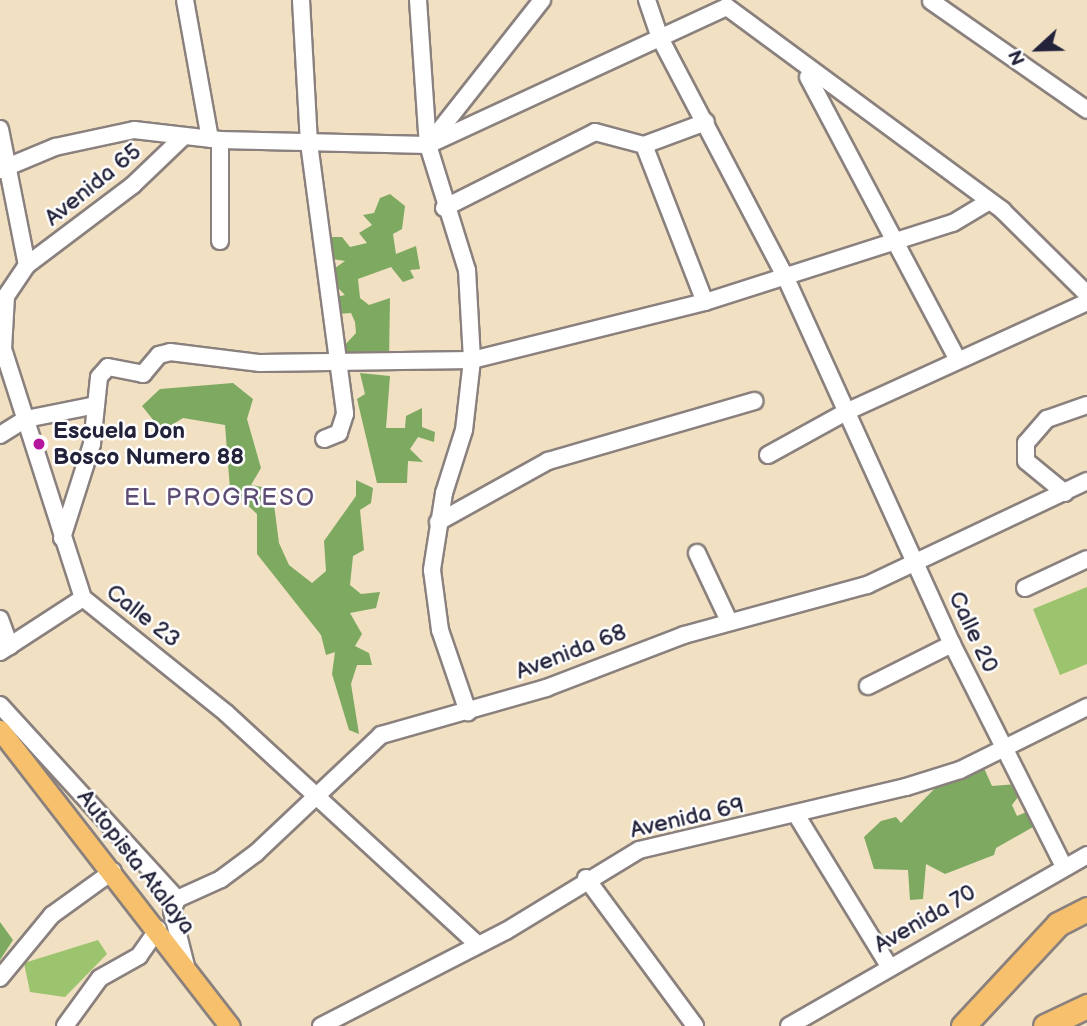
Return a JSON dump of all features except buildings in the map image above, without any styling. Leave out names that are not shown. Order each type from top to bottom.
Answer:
[{"type":"highway","points":[[963,1026],[1058,924],[1087,909]]},
{"type":"highway","points":[[1045,1026],[1087,1006]]},
{"type":"main road","name":"Autopista Atalaya","points":[[0,730],[113,871],[230,1026]]},
{"type":"street","points":[[185,0],[215,140],[220,241]]},
{"type":"street","points":[[301,0],[309,144],[345,425],[324,439]]},
{"type":"street","points":[[418,0],[428,145],[444,208],[467,270],[472,360],[464,430],[438,522],[432,569],[440,630],[468,712]]},
{"type":"street","points":[[428,145],[542,0]]},
{"type":"street","name":"Calle 20","points":[[647,0],[660,38],[785,276],[952,643],[1065,867]]},
{"type":"street","points":[[931,1],[1087,110]]},
{"type":"street","points":[[4,168],[134,130],[215,140],[428,145],[727,7],[806,72],[988,202],[1087,294]]},
{"type":"street","points":[[806,72],[958,359]]},
{"type":"street","points":[[444,208],[595,132],[644,145],[706,122]]},
{"type":"street","points":[[0,129],[4,168],[27,265]]},
{"type":"street","name":"Avenida 65","points":[[27,265],[133,185],[183,137]]},
{"type":"street","points":[[644,145],[705,302]]},
{"type":"street","points":[[62,538],[92,444],[99,377],[108,367],[143,374],[159,355],[170,352],[229,362],[472,360],[705,302],[953,223],[988,202]]},
{"type":"street","name":"Calle 23","points":[[27,265],[6,296],[1,350],[83,598],[226,713],[315,801],[477,944]]},
{"type":"street","points":[[768,455],[846,412],[1087,302]]},
{"type":"street","points":[[438,522],[548,461],[754,401]]},
{"type":"street","points":[[0,435],[26,419],[96,405]]},
{"type":"street","points":[[1065,493],[1026,461],[1026,443],[1046,419],[1087,405]]},
{"type":"street","name":"Avenida 68","points":[[177,899],[221,879],[315,801],[381,735],[468,712],[729,621],[867,585],[1087,481]]},
{"type":"street","points":[[697,553],[729,621]]},
{"type":"street","points":[[1025,587],[1087,559]]},
{"type":"street","points":[[0,620],[5,649],[83,598]]},
{"type":"street","points":[[867,686],[952,643]]},
{"type":"street","points":[[0,705],[177,899],[172,911],[186,969]]},
{"type":"street","name":"Avenida 69","points":[[321,1026],[543,910],[586,878],[639,850],[797,816],[960,770],[1087,707]]},
{"type":"street","points":[[797,816],[889,966]]},
{"type":"street","name":"Avenida 70","points":[[789,1026],[889,966],[1087,855]]},
{"type":"street","points":[[0,978],[52,915],[113,871]]},
{"type":"street","points":[[586,878],[695,1026]]},
{"type":"street","points":[[65,1026],[100,978],[139,956],[158,929]]},
{"type":"green space","points":[[390,194],[405,206],[402,229],[393,234],[396,254],[416,246],[420,269],[410,270],[414,278],[403,282],[391,267],[358,279],[360,298],[369,305],[390,298],[389,362],[349,360],[343,347],[356,333],[355,322],[351,313],[338,314],[336,297],[345,295],[336,286],[335,268],[345,261],[332,259],[330,237],[342,237],[350,247],[367,243],[359,233],[372,225],[363,215],[374,213],[380,198]]},
{"type":"green space","points":[[360,373],[390,376],[386,428],[405,428],[406,416],[422,408],[422,427],[435,432],[434,442],[418,437],[410,449],[423,462],[408,461],[407,483],[377,483],[357,399],[365,394]]},
{"type":"green space","points":[[233,383],[253,399],[247,419],[261,468],[251,485],[272,489],[279,543],[289,565],[312,583],[326,571],[324,541],[356,496],[356,480],[373,488],[371,503],[360,510],[364,550],[353,556],[350,585],[361,594],[380,592],[376,608],[350,613],[362,634],[355,646],[369,653],[372,665],[357,665],[351,684],[359,734],[349,730],[332,674],[335,652],[326,655],[321,635],[257,554],[257,514],[230,489],[225,425],[183,418],[162,431],[142,406],[160,389]]},
{"type":"green space","points":[[1087,587],[1087,664],[1060,675],[1033,609]]},
{"type":"green space","points":[[983,766],[992,786],[1017,784],[1021,793],[1012,805],[1017,816],[1031,810],[1033,827],[996,848],[994,855],[945,874],[926,864],[923,899],[910,900],[908,870],[874,869],[864,837],[881,821],[896,817],[901,823],[941,782]]},
{"type":"green space","points":[[0,922],[13,940],[0,960]]},
{"type":"green space","points":[[98,940],[107,954],[65,997],[30,992],[24,963]]},
{"type":"place","name":"Escuela Don Bosco Numero 88","points":[[39,444]]},
{"type":"district","name":"EL PROGRESO","points":[[220,498]]}]
